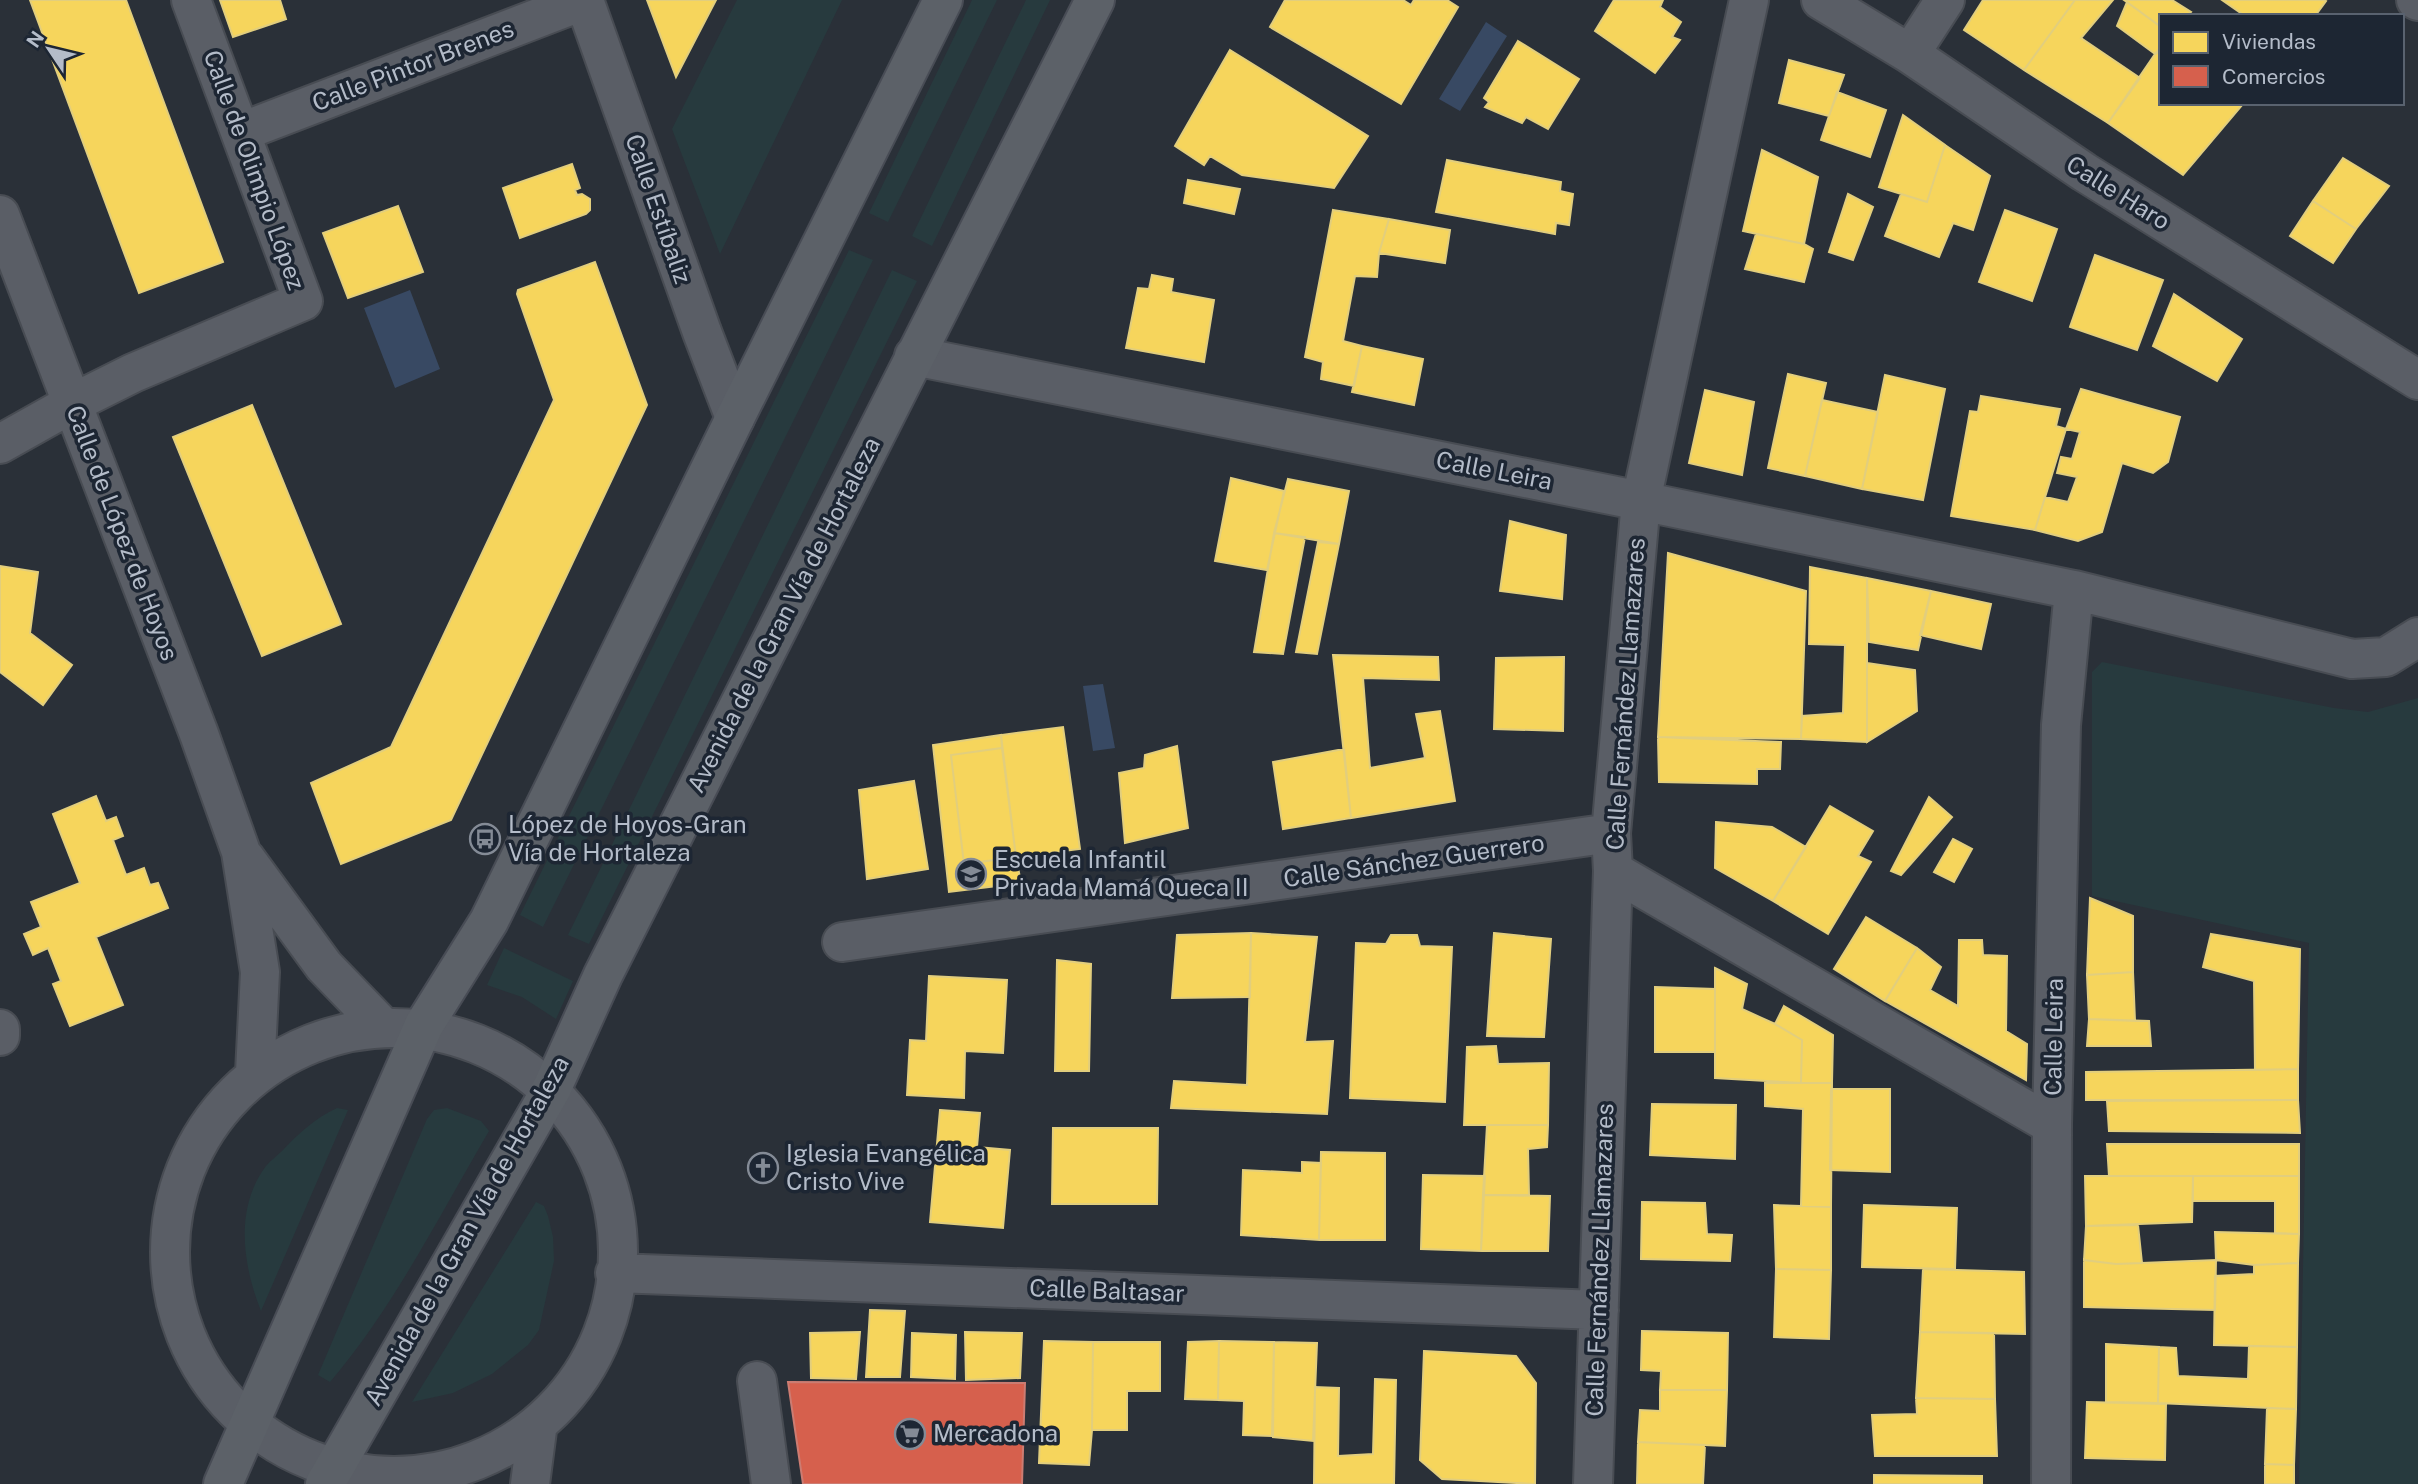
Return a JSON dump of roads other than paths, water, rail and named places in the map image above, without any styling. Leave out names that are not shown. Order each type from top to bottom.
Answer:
[{"type":"main road","points":[[223,1484],[424,1026],[489,921],[943,0]]},
{"type":"main road","name":"Avenida de la Gran Vía de Hortaleza","points":[[328,1478],[552,1088],[603,975],[1095,0]]},
{"type":"street","name":"Calle de Olimpio López","points":[[73,403],[133,373],[303,302],[191,0]]},
{"type":"street","name":"Calle Pintor Brenes","points":[[241,132],[585,0]]},
{"type":"street","name":"Calle Estíbaliz","points":[[585,0],[735,418]]},
{"type":"street","name":"Calle Fernández Llamazares","points":[[1592,1484],[1614,871],[1611,833],[1641,500],[1749,0]]},
{"type":"street","name":"Calle Haro","points":[[1821,0],[1910,54],[2084,173],[2418,380]]},
{"type":"street","points":[[1910,54],[1945,0]]},
{"type":"street","name":"Calle de López de Hoyos","points":[[0,215],[194,721],[241,852],[260,972],[255,1073]]},
{"type":"street","name":"Calle Leira","points":[[914,356],[1641,500],[2074,590],[2351,659],[2386,657],[2418,637]]},
{"type":"street","points":[[0,444],[73,403]]},
{"type":"street","name":"Calle Leira","points":[[2051,1484],[2052,1125],[2061,725],[2074,590]]},
{"type":"street","name":"Calle Sánchez Guerrero","points":[[842,942],[1611,833]]},
{"type":"street","name":"Calle de López de Hoyos","points":[[241,852],[324,966],[380,1024]]},
{"type":"street","points":[[1614,871],[2052,1125]]},
{"type":"street","points":[[530,1484],[537,1430],[610,1326],[619,1206],[583,1121],[552,1088],[424,1026],[380,1024],[307,1042],[255,1073],[221,1106],[173,1204],[173,1300],[208,1382],[246,1430],[328,1478],[439,1480],[537,1430]]},
{"type":"street","name":"Calle Baltasar","points":[[615,1273],[1599,1310]]},
{"type":"street","points":[[757,1381],[771,1484]]},
{"type":"water","points":[[1486,22],[1507,36],[1460,111],[1439,99]]},
{"type":"water","points":[[410,290],[440,369],[395,388],[364,308]]},
{"type":"water","points":[[1103,684],[1115,748],[1093,751],[1083,686]]},
{"type":"place","name":"López de Hoyos-Gran Vía de Hortaleza","points":[[485,839]]},
{"type":"place","name":"Escuela Infantil Privada Mamá Queca II","points":[[971,874]]},
{"type":"place","name":"Iglesia Evangélica Cristo Vive","points":[[763,1168]]},
{"type":"place","name":"Mercadona","points":[[910,1434]]}]
